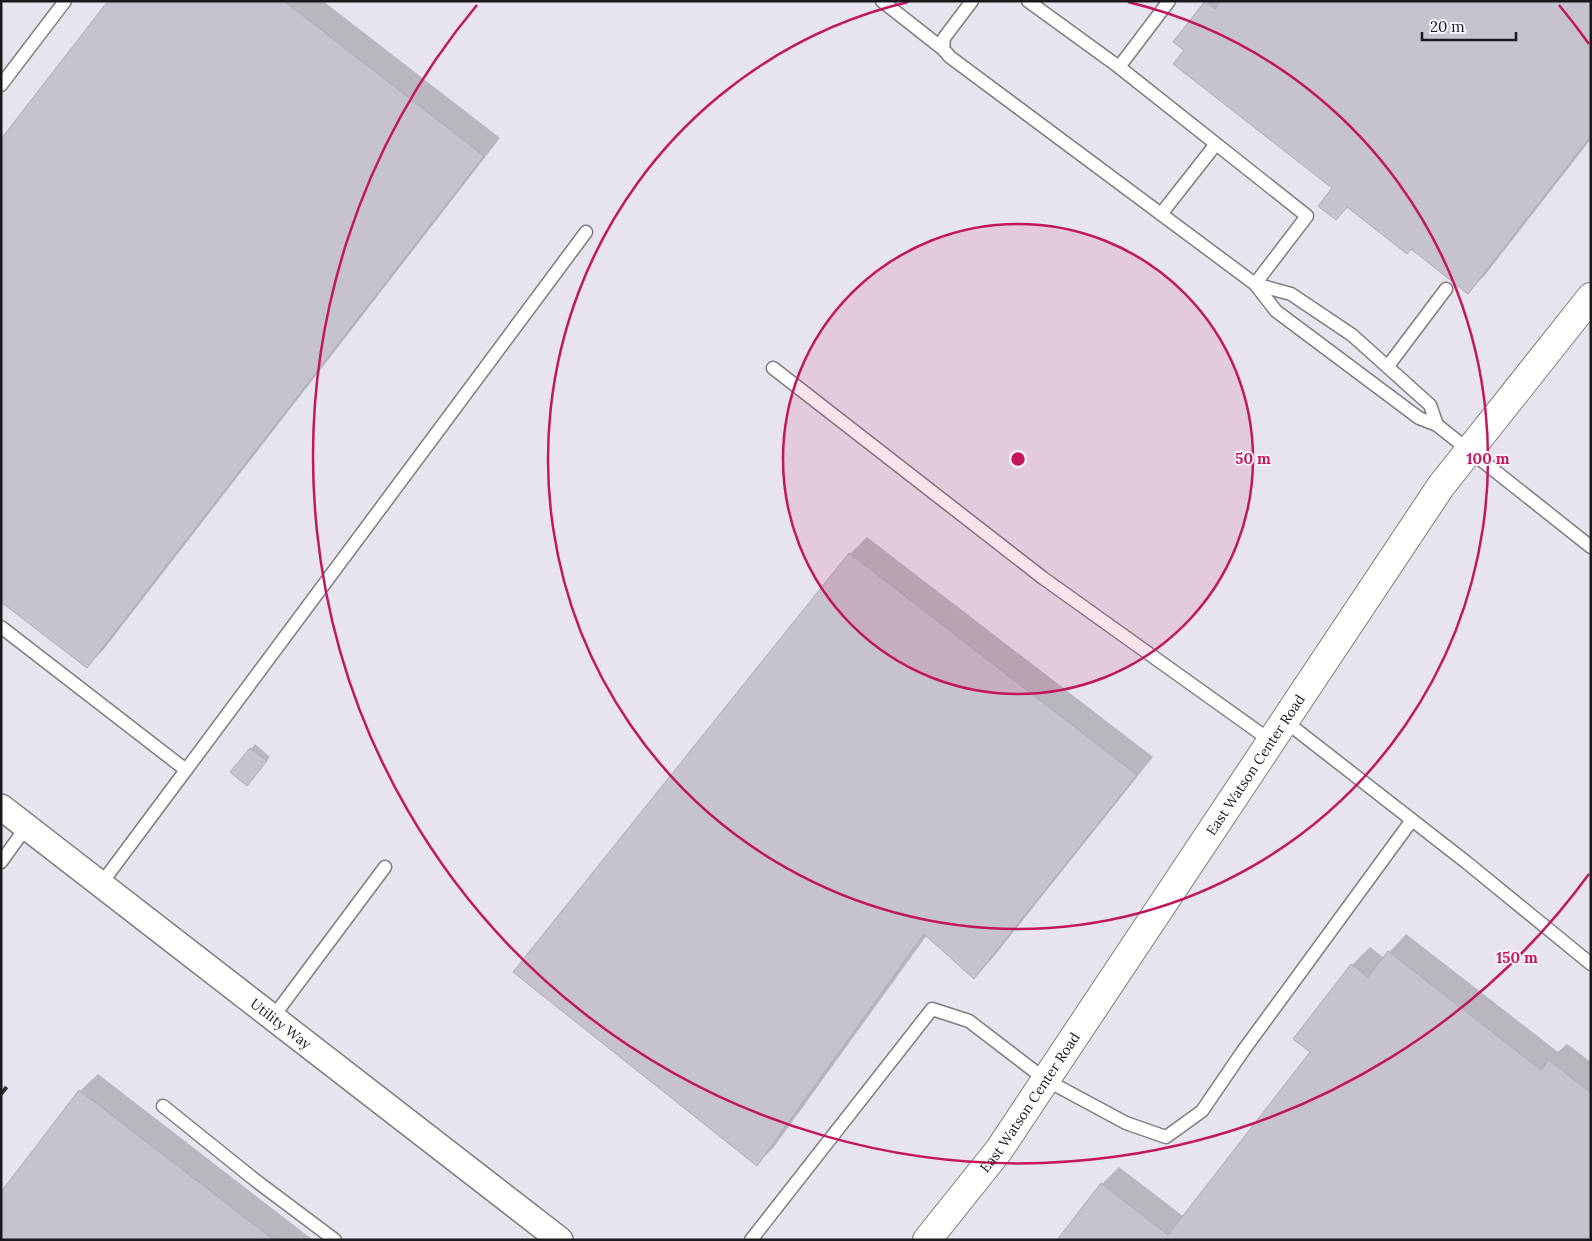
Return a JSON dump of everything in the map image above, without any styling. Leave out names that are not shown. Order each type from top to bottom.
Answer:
[{"type":"street","name":"East Watson Center Road","points":[[927,1240],[1000,1150],[1441,486],[1591,297]]},
{"type":"street","name":"Utility Way","points":[[1,807],[560,1240]]},
{"type":"lane","points":[[1,85],[65,1]]},
{"type":"lane","points":[[882,1],[943,49],[950,57],[1255,284],[1276,311],[1419,418],[1437,425],[1591,547]]},
{"type":"lane","points":[[943,49],[944,38],[972,1]]},
{"type":"lane","points":[[1028,1],[1119,67],[1307,216],[1255,284]]},
{"type":"lane","points":[[1119,67],[1168,1]]},
{"type":"lane","points":[[1161,214],[1216,144]]},
{"type":"lane","points":[[101,884],[586,232]]},
{"type":"lane","points":[[1255,284],[1291,294],[1352,335],[1430,405],[1437,425]]},
{"type":"lane","points":[[1388,366],[1446,289]]},
{"type":"lane","points":[[773,368],[1043,578],[1412,820],[1591,964]]},
{"type":"lane","points":[[1,627],[186,770]]},
{"type":"lane","points":[[751,1240],[932,1009],[970,1021],[1046,1080],[1126,1123],[1166,1137],[1202,1112],[1242,1051],[1412,820]]},
{"type":"lane","points":[[1,862],[27,826]]},
{"type":"lane","points":[[273,1017],[385,867]]},
{"type":"lane","points":[[163,1106],[255,1180],[335,1240]]},
{"type":"building","points":[[108,1],[284,1],[484,156],[87,668],[1,602],[1,139]]},
{"type":"building","points":[[1205,1],[1215,9],[1221,1],[1591,1],[1591,136],[1468,294],[1411,249],[1407,254],[1347,207],[1336,220],[1318,206],[1332,188],[1173,64],[1184,50],[1173,42]]},
{"type":"building","points":[[849,553],[1137,775],[974,979],[924,934],[757,1166],[513,972]]},
{"type":"building","points":[[250,748],[267,761],[247,786],[230,772]]},
{"type":"building","points":[[1388,951],[1541,1070],[1549,1060],[1591,1093],[1591,1240],[1057,1240],[1101,1183],[1168,1235],[1310,1052],[1293,1039],[1351,964],[1368,977]]},
{"type":"building","points":[[79,1090],[274,1240],[1,1240],[1,1192]]},
{"type":"railway","points":[[1,1094],[9,1084]]}]
